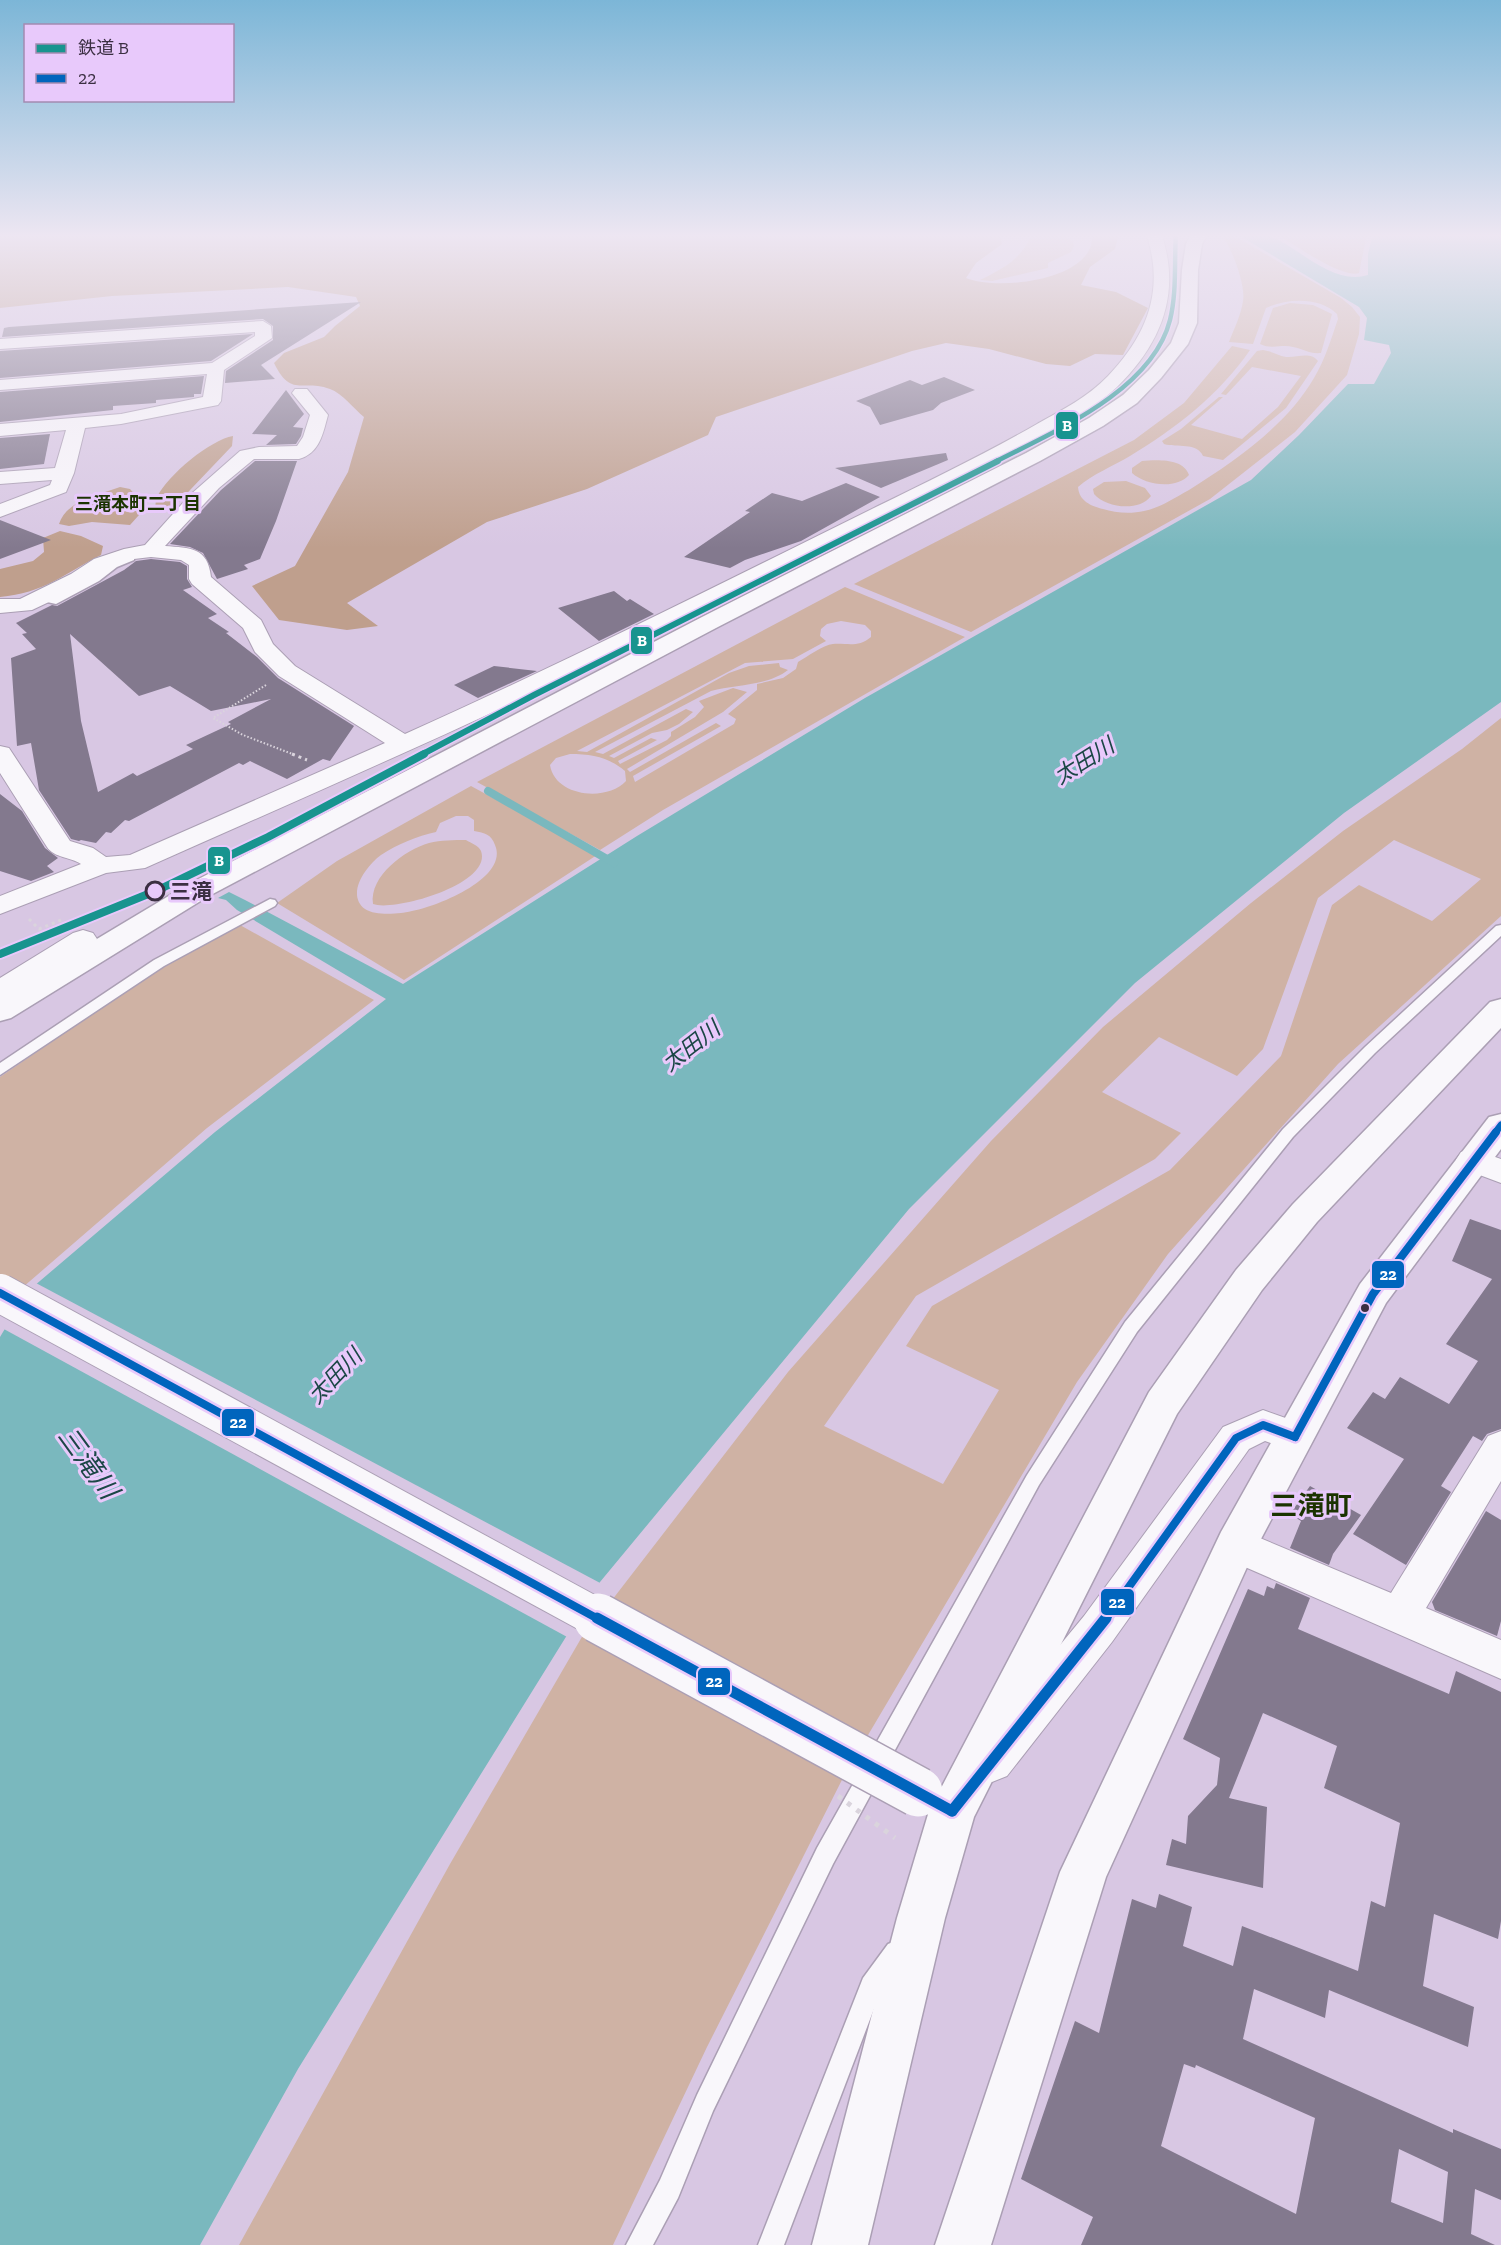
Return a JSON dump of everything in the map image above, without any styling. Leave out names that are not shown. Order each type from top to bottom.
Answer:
[{"type":"street","points":[[0,344],[87,338]]},
{"type":"street","points":[[0,385],[216,368],[264,338]]},
{"type":"street","points":[[0,906],[101,866],[136,862],[404,744],[650,628],[1012,446],[1088,403],[1112,382],[1140,352],[1147,338]]},
{"type":"street","points":[[0,1011],[197,891],[1096,422],[1130,399],[1155,374],[1182,338]]},
{"type":"street","points":[[0,429],[121,419],[212,401],[216,368]]},
{"type":"street","points":[[151,551],[167,529],[227,470],[246,456],[299,453],[306,450],[315,433],[319,415],[302,393]]},
{"type":"street","points":[[0,511],[59,488],[77,423]]},
{"type":"street","points":[[0,478],[64,473]]},
{"type":"street","points":[[0,624],[24,605],[79,579],[101,564],[131,553],[151,551],[187,554],[199,563],[200,579],[253,625],[262,647],[287,671],[404,744]]},
{"type":"street","points":[[0,606],[24,605]]},
{"type":"street","points":[[0,753],[60,847],[84,854],[101,866]]},
{"type":"street","points":[[0,991],[83,939]]},
{"type":"street","points":[[840,2245],[921,1918],[935,1801],[1163,1403],[1249,1280],[1305,1213],[1501,1009]]},
{"type":"street","points":[[963,2245],[1084,1872],[1236,1545],[1373,1294],[1486,1166],[1501,1125]]},
{"type":"street","points":[[0,1293],[935,1801]]},
{"type":"street","points":[[935,1801],[1098,1629],[1236,1438],[1263,1425],[1295,1437]]},
{"type":"street","points":[[1399,1616],[1501,1447]]},
{"type":"street","points":[[1236,1545],[1501,1660]]},
{"type":"lane","points":[[52,602],[95,579],[113,565],[151,551]]},
{"type":"lane","points":[[0,1070],[159,963],[270,903]]},
{"type":"lane","points":[[639,2245],[669,2189],[705,2103],[825,1856],[1033,1480],[1131,1327],[1288,1133],[1370,1050],[1501,929]]},
{"type":"lane","points":[[771,2245],[871,1986],[921,1918]]},
{"type":"path","points":[[287,671],[213,718],[243,735],[338,773]]},
{"type":"shaded area","points":[[322,338],[1132,338],[1123,355],[1095,354],[1070,366],[1046,364],[989,349],[946,343],[912,351],[716,417],[708,435],[587,489],[487,522],[347,603],[378,626],[347,630],[279,620],[252,586],[295,566],[348,472],[364,417],[330,389],[292,384],[286,380],[274,363],[284,353]]},
{"type":"shaded area","points":[[1231,338],[1255,338],[1253,344],[1229,342]]},
{"type":"shaded area","points":[[1262,338],[1325,338],[1321,353],[1289,346],[1269,347],[1260,344]]},
{"type":"shaded area","points":[[1332,338],[1358,338],[1347,375],[1295,432],[1210,499],[971,632],[854,584],[1134,440],[1184,403],[1232,346],[1250,350],[1211,396],[1180,422],[1130,456],[1078,487],[1083,499],[1099,508],[1134,513],[1156,508],[1224,467],[1274,427],[1302,395],[1318,371]]},
{"type":"shaded area","points":[[1263,350],[1286,357],[1311,356],[1318,361],[1286,408],[1223,460],[1203,456],[1191,447],[1164,444],[1162,441],[1181,429],[1219,397],[1223,397],[1191,425],[1242,439],[1278,407],[1301,376],[1252,367],[1226,395],[1221,394],[1257,351]]},
{"type":"shaded area","points":[[233,436],[232,446],[171,510],[155,510],[156,500],[162,488],[180,469],[213,444]]},
{"type":"shaded area","points":[[1142,461],[1169,461],[1186,469],[1189,475],[1176,483],[1152,483],[1132,473],[1132,468]]},
{"type":"shaded area","points":[[1126,481],[1145,488],[1151,496],[1139,504],[1122,506],[1099,499],[1094,494],[1093,489],[1104,482]]},
{"type":"shaded area","points":[[120,487],[130,489],[139,499],[139,515],[130,525],[92,522],[69,526],[59,524],[69,509],[84,499]]},
{"type":"shaded area","points":[[60,531],[81,536],[103,546],[101,555],[42,587],[0,597],[0,569],[33,561],[44,552],[43,538]]},
{"type":"shaded area","points":[[845,587],[965,637],[663,810],[600,850],[477,782]],"holes":[[[841,621],[865,625],[871,631],[871,637],[857,644],[833,644],[825,647],[798,662],[796,669],[783,678],[757,684],[757,690],[728,714],[736,719],[734,724],[635,782],[633,776],[721,726],[716,723],[630,772],[627,769],[723,712],[747,692],[733,688],[699,701],[704,707],[695,717],[671,732],[667,740],[620,764],[618,761],[657,740],[651,738],[614,758],[609,756],[652,733],[667,730],[679,724],[693,712],[686,709],[603,754],[595,752],[711,691],[761,682],[788,670],[780,667],[779,663],[749,666],[729,673],[587,752],[577,751],[745,663],[793,659],[826,641],[820,636],[821,629],[827,624]],[[570,754],[606,759],[625,771],[626,781],[617,788],[595,794],[571,790],[554,776],[550,765],[556,758]]]},
{"type":"shaded area","points":[[1501,718],[1501,916],[1338,1064],[1168,1254],[1077,1382],[858,1752],[602,1613],[788,1372],[991,1141],[1103,1027],[1251,903],[1343,831],[1462,749]],"holes":[[[1394,840],[1481,879],[1432,921],[1359,885],[1332,905],[1281,1056],[1170,1170],[932,1306],[906,1346],[999,1390],[943,1484],[824,1426],[916,1296],[1155,1159],[1181,1133],[1102,1092],[1159,1037],[1237,1076],[1263,1049],[1318,898]]]},
{"type":"shaded area","points":[[471,786],[597,855],[404,980],[277,903],[337,861]],"holes":[[[456,816],[468,816],[474,820],[474,831],[492,838],[495,845],[496,858],[490,870],[479,881],[447,900],[413,911],[378,913],[365,909],[359,903],[357,896],[360,880],[381,855],[408,841],[436,832],[440,823]]]},
{"type":"shaded area","points":[[466,840],[480,849],[481,863],[472,874],[458,884],[439,893],[400,904],[373,904],[373,894],[377,884],[390,866],[400,858],[429,843]]},
{"type":"shaded area","points":[[240,925],[374,1000],[207,1128],[0,1307],[0,1077],[171,960]]},
{"type":"shaded area","points":[[590,1623],[850,1764],[707,2047],[613,2245],[239,2245],[450,1864]]},
{"type":"water","points":[[1364,338],[1501,338],[1501,702],[1344,813],[1135,983],[909,1209],[600,1582],[298,2069],[200,2245],[0,2245],[0,1337],[27,1292],[215,1132],[386,999],[237,910],[226,900],[218,898],[229,892],[403,984],[637,836],[865,698],[1251,480],[1348,384],[1374,384],[1391,353],[1389,345],[1364,340]]},
{"type":"pier","points":[[34,1282],[602,1584],[569,1638],[2,1328],[24,1290]]},
{"type":"building","points":[[197,338],[247,338],[211,361],[0,378],[0,351]]},
{"type":"building","points":[[273,338],[304,338],[261,365],[275,379],[225,383],[226,371],[273,340]]},
{"type":"building","points":[[204,376],[201,394],[194,394],[194,397],[113,406],[113,410],[0,422],[0,392]]},
{"type":"building","points":[[944,377],[975,390],[941,403],[933,410],[880,425],[870,407],[856,401],[910,380],[922,385]]},
{"type":"building","points":[[286,390],[304,414],[293,427],[303,428],[301,436],[296,444],[266,445],[277,435],[252,434]]},
{"type":"building","points":[[50,434],[44,464],[0,469],[0,438]]},
{"type":"building","points":[[946,453],[948,460],[881,488],[835,468]]},
{"type":"building","points":[[255,461],[297,461],[260,559],[244,565],[248,569],[217,579],[203,553],[190,547],[170,544],[221,490]]},
{"type":"building","points":[[846,483],[880,497],[801,541],[745,560],[730,568],[684,557],[750,512],[745,511],[772,493],[802,501]]},
{"type":"building","points":[[0,520],[51,540],[0,559]]},
{"type":"building","points":[[151,559],[180,562],[187,566],[187,579],[192,587],[183,590],[217,614],[208,618],[229,632],[226,633],[257,657],[278,678],[354,726],[330,761],[323,759],[287,779],[250,761],[243,765],[239,763],[129,821],[125,820],[111,833],[106,832],[96,843],[79,841],[71,839],[39,790],[31,743],[17,746],[11,658],[36,649],[22,634],[27,633],[16,623],[52,605],[57,606],[124,570],[136,561]],"holes":[[[70,634],[139,696],[170,686],[211,711],[271,699],[228,722],[231,724],[186,745],[193,749],[137,776],[133,773],[98,792],[81,721]]]},
{"type":"building","points":[[614,591],[627,601],[630,599],[654,614],[599,641],[558,608]]},
{"type":"building","points":[[494,666],[537,671],[478,698],[454,685]]},
{"type":"building","points":[[0,794],[22,811],[45,848],[58,858],[47,866],[54,872],[31,881],[0,871]]},
{"type":"building","points":[[1470,1219],[1501,1230],[1501,1429],[1487,1434],[1482,1441],[1473,1436],[1441,1486],[1451,1492],[1406,1565],[1353,1534],[1404,1459],[1347,1428],[1373,1392],[1385,1399],[1400,1377],[1449,1404],[1478,1361],[1446,1344],[1492,1279],[1452,1261]]},
{"type":"building","points":[[1310,1486],[1361,1515],[1333,1554],[1329,1565],[1290,1548],[1301,1521],[1290,1514]]},
{"type":"building","points":[[1486,1511],[1501,1520],[1501,1621],[1497,1636],[1435,1610],[1432,1602]]},
{"type":"building","points":[[1276,1583],[1310,1598],[1298,1629],[1449,1694],[1456,1671],[1501,1692],[1501,1921],[1498,1939],[1434,1914],[1423,1986],[1474,2007],[1468,2047],[1329,1990],[1325,2018],[1254,1989],[1243,2039],[1453,2133],[1453,2129],[1501,2149],[1501,2200],[1475,2189],[1471,2234],[1495,2245],[1081,2245],[1093,2217],[1021,2179],[1075,2021],[1099,2033],[1132,1899],[1156,1908],[1159,1894],[1192,1907],[1183,1946],[1233,1966],[1242,1926],[1358,1971],[1371,1901],[1385,1907],[1400,1823],[1324,1788],[1337,1746],[1263,1713],[1229,1798],[1267,1807],[1263,1888],[1166,1865],[1172,1839],[1186,1844],[1188,1816],[1217,1785],[1220,1758],[1183,1739],[1248,1589],[1264,1596],[1267,1586],[1274,1589]],"holes":[[[1184,2064],[1195,2068],[1196,2065],[1315,2118],[1296,2214],[1161,2146]],[[1399,2149],[1448,2172],[1443,2223],[1391,2202]]]},
{"type":"waterway","points":[[488,791],[614,863]]},
{"type":"rail line","name":"B","points":[[0,954],[158,890],[268,837],[534,695],[1066,426],[1119,390],[1135,376],[1149,360],[1163,338]]},
{"type":"transit line","name":"22","points":[[1295,1437],[1373,1294],[1501,1125]]},
{"type":"transit line","name":"22","points":[[0,1293],[952,1811]]},
{"type":"transit line","name":"22","points":[[952,1811],[1098,1629],[1236,1438],[1263,1425],[1295,1437]]},
{"type":"place","name":"三滝","points":[[155,891]]},
{"type":"district","name":"三滝本町二丁目","points":[[138,504]]},
{"type":"district","name":"三滝町","points":[[1311,1506]]},
{"type":"water label","name":"太田川","points":[[1084,761]]},
{"type":"water label","name":"太田川","points":[[691,1046]]},
{"type":"water label","name":"太田川","points":[[335,1376]]},
{"type":"water label","name":"三滝川","points":[[88,1463]]}]
